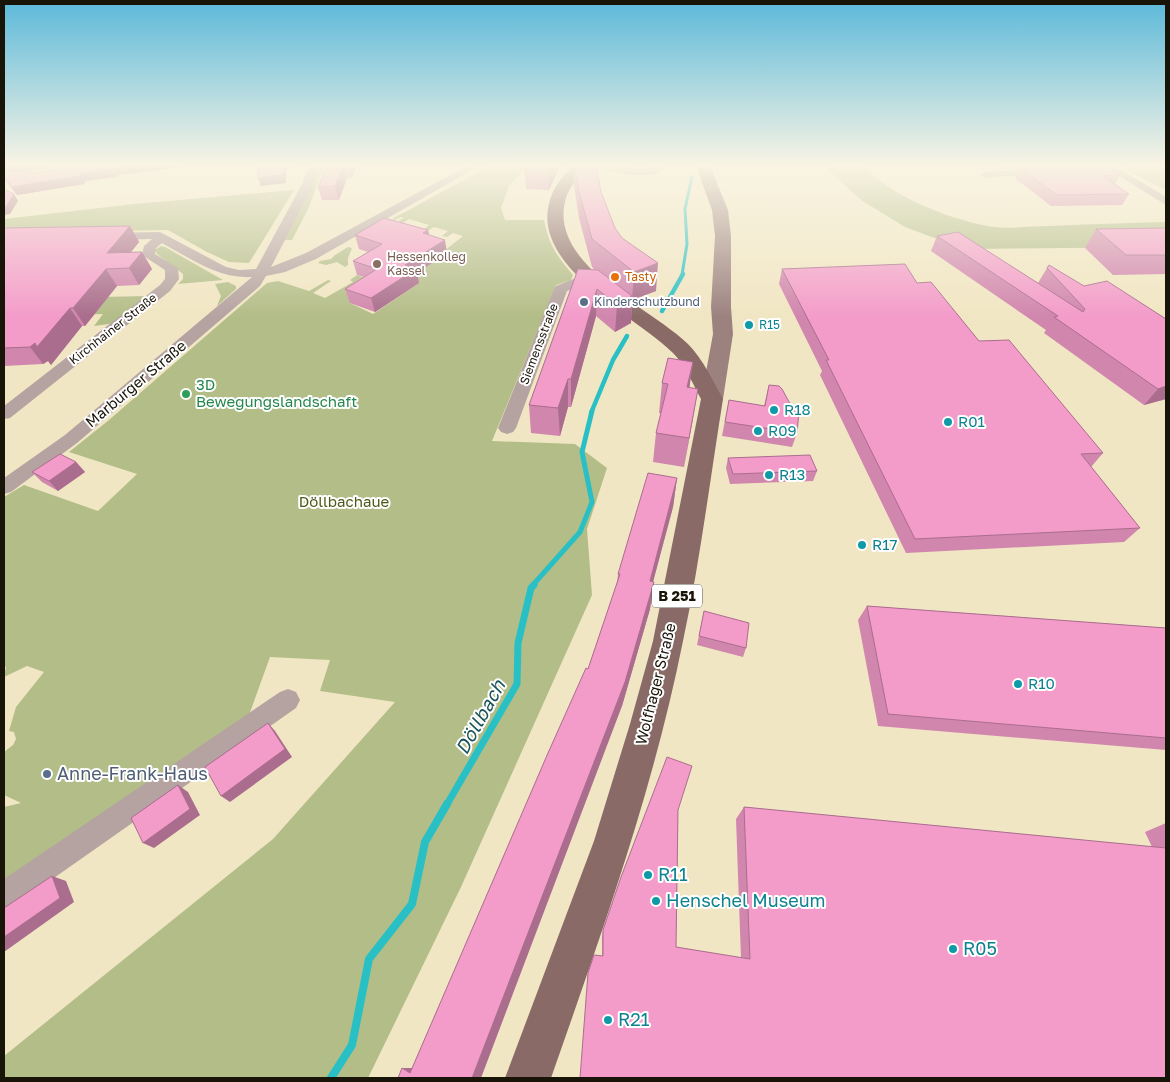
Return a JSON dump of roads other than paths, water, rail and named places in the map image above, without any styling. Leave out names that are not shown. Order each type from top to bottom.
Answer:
[{"type":"main road","points":[[556,216],[557,226],[563,243],[576,264],[588,276],[659,330],[683,351],[712,399]]},
{"type":"main road","name":"Wolfhager Straße","points":[[528,1078],[613,841],[647,724],[668,640],[712,399]]},
{"type":"street","name":"Marburger Straße","points":[[4,486],[71,439],[238,298],[261,273],[291,216]]},
{"type":"street","points":[[99,236],[156,235],[222,270],[239,274],[261,273],[311,256],[383,216]]},
{"type":"street","points":[[712,399],[722,342],[723,236],[721,216]]},
{"type":"street","name":"Kirchhainer Straße","points":[[4,414],[165,288],[172,279],[171,268],[148,255],[150,246],[161,238]]},
{"type":"street","name":"Siemensstraße","points":[[507,428],[561,289],[588,276]]},
{"type":"street","points":[[683,351],[698,353],[722,342]]},
{"type":"street","points":[[4,896],[288,700]]},
{"type":"waterway","name":"Döllbach","points":[[682,275],[687,244],[685,216]]},
{"type":"waterway","name":"Döllbach","points":[[662,311],[683,274]]},
{"type":"waterway","name":"Döllbach","points":[[591,413],[613,360],[627,336]]},
{"type":"waterway","name":"Döllbach","points":[[532,586],[580,532],[592,502],[582,452],[592,411]]},
{"type":"waterway","name":"Döllbach","points":[[446,806],[517,684],[518,643],[531,588],[534,585]]},
{"type":"waterway","name":"Döllbach","points":[[331,1078],[352,1045],[369,959],[412,904],[425,842],[447,804]]},
{"type":"place","name":"Hessenkolleg Kassel","points":[[377,264]]},
{"type":"place","name":"Tasty","points":[[615,277]]},
{"type":"place","name":"Kinderschutzbund","points":[[584,302]]},
{"type":"place","name":"R15","points":[[749,325]]},
{"type":"place","name":"3D Bewegungslandschaft","points":[[186,394]]},
{"type":"place","name":"R18","points":[[774,410]]},
{"type":"place","name":"R01","points":[[948,422]]},
{"type":"place","name":"R09","points":[[758,431]]},
{"type":"place","name":"R13","points":[[769,475]]},
{"type":"place","name":"R17","points":[[862,545]]},
{"type":"place","name":"R10","points":[[1018,684]]},
{"type":"place","name":"Anne-Frank-Haus","points":[[47,774]]},
{"type":"place","name":"R11","points":[[648,875]]},
{"type":"place","name":"Henschel Museum","points":[[656,901]]},
{"type":"place","name":"R05","points":[[953,949]]},
{"type":"place","name":"R21","points":[[608,1020]]},
{"type":"park label","name":"Döllbachaue","points":[[344,502]]}]
